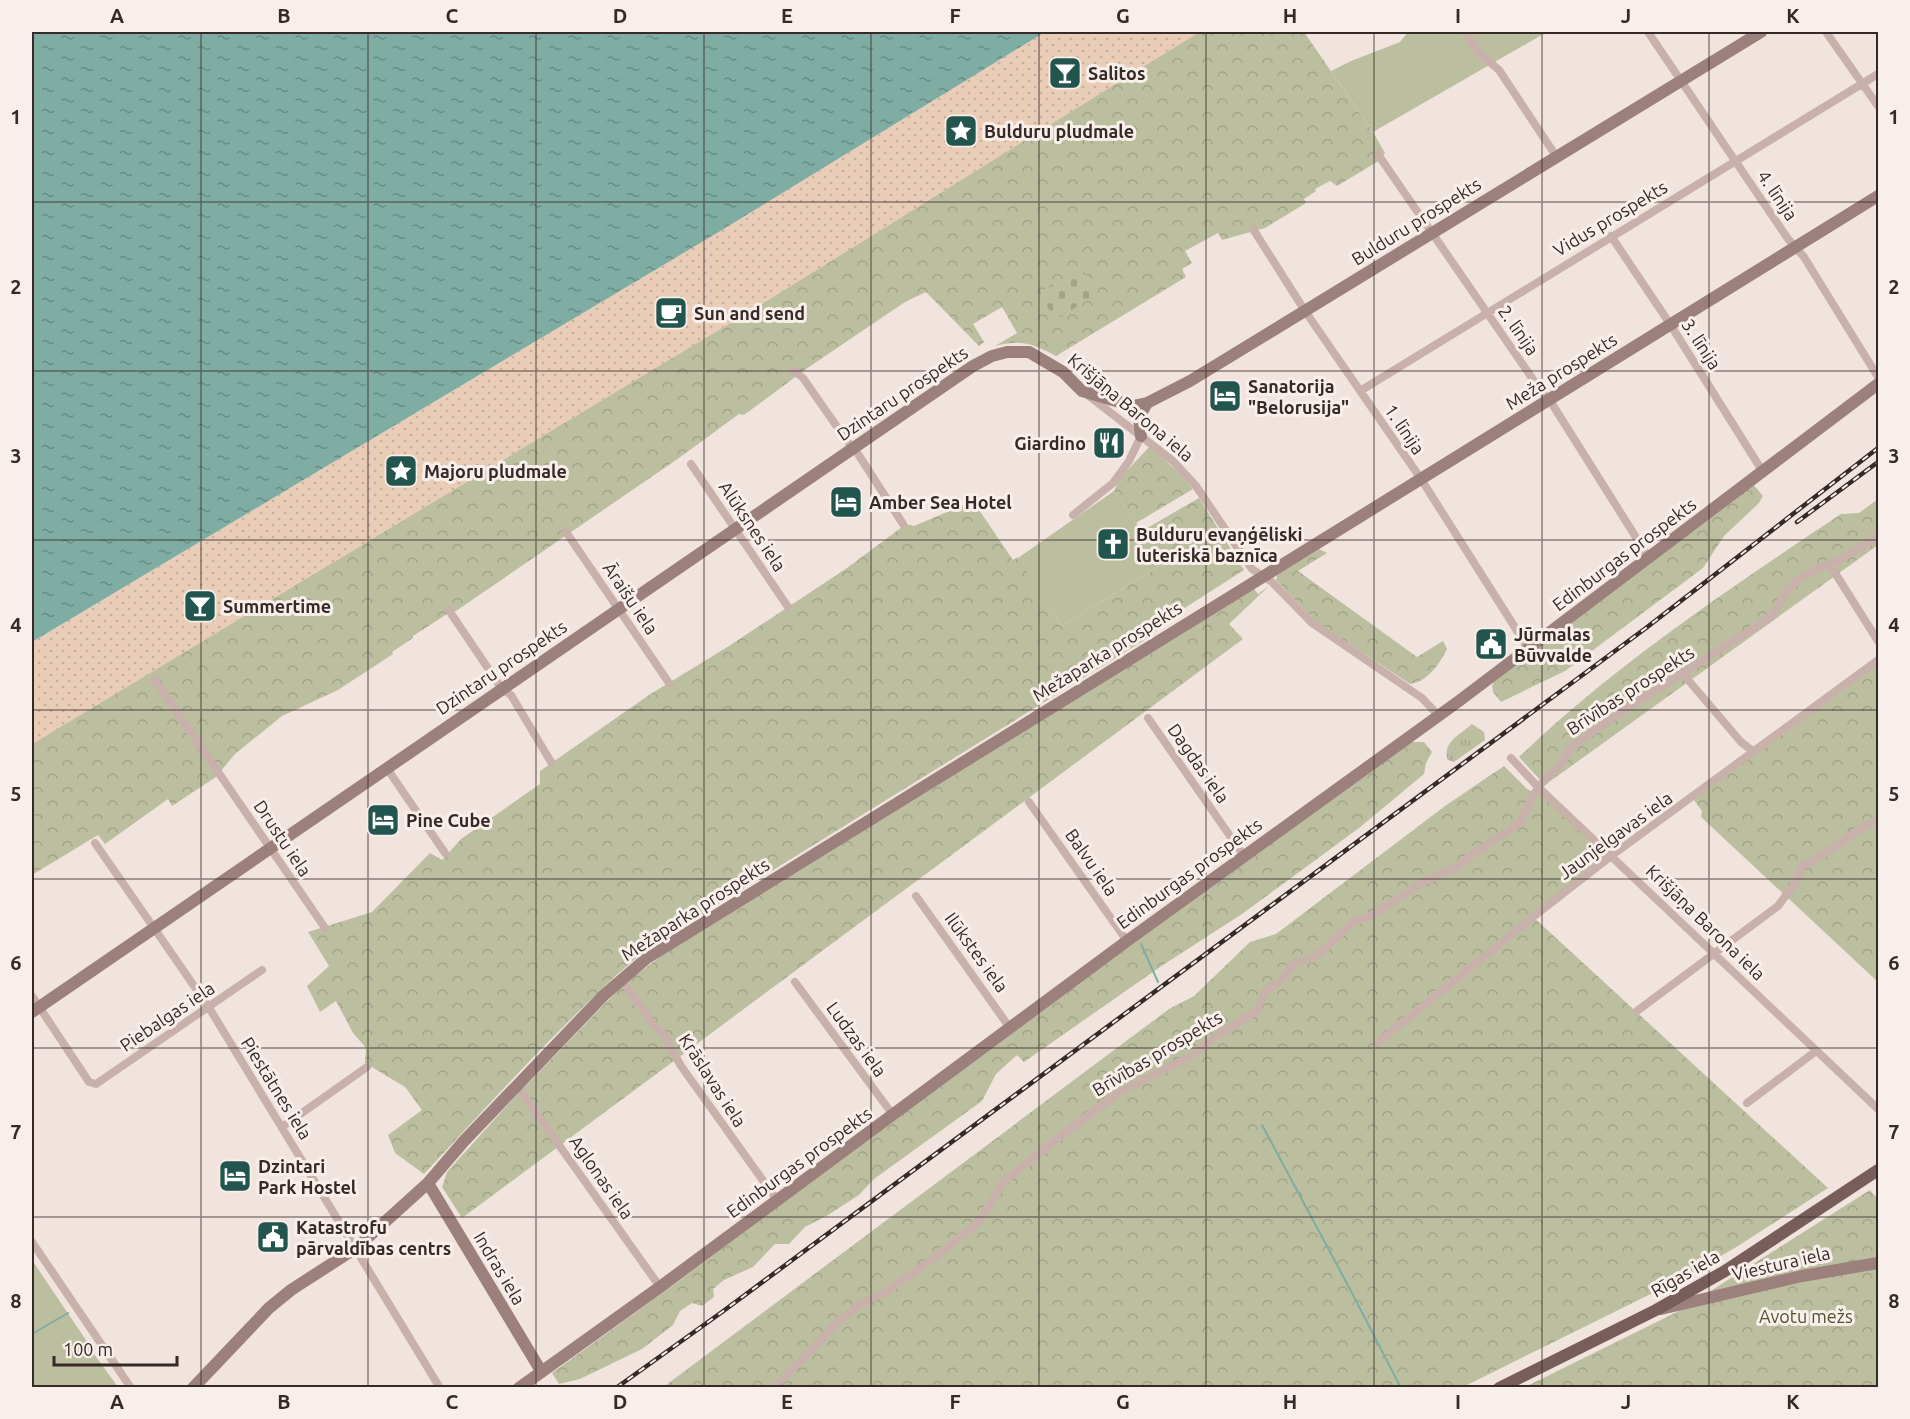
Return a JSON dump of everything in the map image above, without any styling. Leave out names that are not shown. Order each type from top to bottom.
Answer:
[{"type":"main road","name":"Rīgas iela","points":[[1498,1388],[1656,1310],[1725,1271],[1878,1170]]},
{"type":"street","points":[[1465,32],[1479,53],[1499,70],[1557,156]]},
{"type":"street","name":"4. līnija","points":[[1648,32],[1795,248],[1804,257],[1878,377]]},
{"type":"street","name":"Bulduru prospekts","points":[[1082,391],[1133,406],[1146,403],[1190,381],[1761,32]]},
{"type":"street","points":[[1826,32],[1878,106]]},
{"type":"street","name":"Vidus prospekts","points":[[1360,391],[1878,74]]},
{"type":"street","name":"2. līnija","points":[[1377,153],[1541,391],[1549,399],[1649,558]]},
{"type":"street","name":"Meža prospekts","points":[[1263,576],[1878,196]]},
{"type":"street","name":"1. līnija","points":[[1253,229],[1305,311],[1421,479],[1528,648]]},
{"type":"street","name":"3. līnija","points":[[1611,236],[1670,324],[1762,472]]},
{"type":"street","name":"Krišjāņa Barona iela","points":[[992,356],[1018,351],[1029,352],[1063,372],[1082,391],[1173,461],[1196,486],[1252,569],[1272,582],[1312,622],[1422,698],[1439,716]]},
{"type":"street","name":"Dzintaru prospekts","points":[[34,1005],[155,927],[955,377],[992,356]]},
{"type":"street","points":[[793,370],[803,378],[903,524]]},
{"type":"street","name":"Edinburgas prospekts","points":[[519,1388],[660,1287],[1127,941],[1439,716],[1878,384]]},
{"type":"street","points":[[1073,515],[1113,483],[1130,461],[1141,436],[1139,417],[1146,403]]},
{"type":"street","name":"Alūksnes iela","points":[[691,464],[788,607]]},
{"type":"street","name":"Āraišu iela","points":[[566,532],[669,683]]},
{"type":"street","name":"Brīvības prospekts","points":[[773,1388],[836,1323],[858,1306],[887,1291],[973,1227],[982,1217],[1004,1181],[1061,1136],[1118,1093],[1189,1057],[1215,1037],[1258,1010],[1264,992],[1280,981],[1295,962],[1311,959],[1317,955],[1353,922],[1372,915],[1423,882],[1457,867],[1519,824],[1538,787],[1562,763],[1569,749],[1612,718],[1771,617],[1787,591],[1797,580],[1818,568],[1830,565],[1878,536]]},
{"type":"street","points":[[1830,565],[1878,641]]},
{"type":"street","name":"Mežaparka prospekts","points":[[193,1388],[269,1308],[291,1290],[356,1248],[428,1183],[464,1141],[621,979],[656,952],[1263,576]]},
{"type":"street","points":[[448,609],[502,689],[510,695],[551,762]]},
{"type":"street","name":"Jaunjelgavas iela","points":[[1377,1043],[1611,856],[1878,660]]},
{"type":"street","points":[[1683,674],[1741,742],[1754,752]]},
{"type":"street","name":"Drustu iela","points":[[155,680],[325,928]]},
{"type":"street","name":"Dagdas iela","points":[[1148,718],[1244,856]]},
{"type":"street","name":"Krišjāņa Barona iela","points":[[1511,758],[1538,787],[1878,1109]]},
{"type":"street","points":[[386,767],[445,853]]},
{"type":"street","name":"Balvu iela","points":[[1029,802],[1127,941]]},
{"type":"street","points":[[1637,1011],[1778,906],[1795,883],[1803,866],[1878,819]]},
{"type":"street","name":"Piestātnes iela","points":[[95,843],[208,1006],[440,1388]]},
{"type":"street","name":"Ilūkstes iela","points":[[916,896],[1010,1028]]},
{"type":"street","name":"Piebalgas iela","points":[[34,1005],[88,1082],[96,1084],[262,970]]},
{"type":"street","name":"Krāslavas iela","points":[[621,979],[653,1024],[664,1035],[681,1066],[777,1200]]},
{"type":"street","name":"Ludzas iela","points":[[795,982],[893,1115]]},
{"type":"street","points":[[1747,1103],[1816,1051]]},
{"type":"street","points":[[282,1127],[367,1066]]},
{"type":"street","name":"Aglonas iela","points":[[517,1086],[660,1287]]},
{"type":"street","name":"Indras iela","points":[[428,1183],[541,1371]]},
{"type":"street","points":[[32,1242],[131,1388]]},
{"type":"street","name":"Viestura iela","points":[[1656,1310],[1838,1268],[1878,1263]]},
{"type":"green space","points":[[1199,32],[1304,32],[1385,153],[1377,162],[1337,186],[1330,181],[1315,189],[1316,191],[1304,199],[1306,203],[1265,228],[1222,240],[1218,233],[1185,251],[1192,263],[1182,269],[1186,277],[1056,356],[1027,344],[1013,343],[995,346],[1017,333],[1002,307],[973,324],[984,342],[979,346],[926,292],[905,302],[806,369],[744,415],[739,414],[679,458],[456,611],[447,614],[413,636],[392,652],[393,654],[338,690],[282,716],[235,754],[216,777],[172,806],[168,799],[105,844],[98,835],[32,875],[32,744],[768,300]]},
{"type":"green space","points":[[1408,32],[1547,32],[1373,132],[1331,71],[1400,42]]},
{"type":"green space","points":[[1081,268],[1098,294],[1055,320],[1039,292]]},
{"type":"green space","points":[[1150,446],[1193,489],[1136,523],[1114,491],[1120,478]]},
{"type":"green space","points":[[1752,483],[1763,496],[1759,503],[1724,536],[1703,568],[1565,671],[1501,702],[1493,692],[1494,681]]},
{"type":"green space","points":[[1114,491],[1164,563],[1062,626],[1018,558]]},
{"type":"green space","points":[[1199,498],[1244,570],[1169,618],[1151,636],[657,942],[621,971],[577,1013],[424,1174],[395,1153],[388,1135],[422,1110],[405,1087],[365,1063],[366,1048],[353,1033],[336,1001],[320,1012],[307,986],[329,966],[308,932],[372,912],[430,853],[442,860],[461,839],[540,784],[540,771],[649,695],[729,646],[847,568],[906,524],[914,526],[973,501],[1013,560],[1018,557],[1062,626],[1164,563],[1142,531]]},
{"type":"green space","points":[[1878,499],[1878,545],[1545,785],[1519,757],[1595,690],[1675,628],[1841,514],[1859,513]]},
{"type":"green space","points":[[1319,549],[1327,553],[1298,571],[1417,657],[1443,641],[1447,649],[1428,676],[1410,684],[1316,622],[1276,580],[1277,575]]},
{"type":"green space","points":[[1269,586],[1229,624],[1243,639],[462,1218],[442,1187],[447,1172],[512,1100],[622,986],[674,946],[1254,589],[1258,594]]},
{"type":"green space","points":[[1878,660],[1878,982],[1701,817],[1702,811],[1694,800]]},
{"type":"green space","points":[[1472,724],[1484,732],[1485,740],[1454,762],[1448,760],[1447,749],[1450,744]]},
{"type":"green space","points":[[1410,742],[1424,742],[1432,752],[1426,763],[1424,774],[1359,828],[1242,914],[1160,967],[1024,1062],[1017,1055],[996,1074],[982,1101],[874,1179],[859,1195],[805,1227],[789,1244],[775,1244],[753,1267],[724,1280],[713,1289],[714,1297],[702,1306],[692,1303],[680,1311],[673,1325],[642,1349],[580,1379],[559,1384],[552,1373],[998,1042]]},
{"type":"green space","points":[[1504,766],[1527,789],[1535,793],[1538,787],[1605,856],[1531,915],[1828,1188],[1689,1275],[1463,1387],[662,1388],[1169,1009],[1194,996],[1250,942],[1276,934],[1445,806]]},
{"type":"green space","name":"Avotu mežs","points":[[1870,1190],[1878,1199],[1878,1387],[1523,1388],[1679,1311]]},
{"type":"green space","points":[[32,1260],[89,1347],[118,1387],[32,1387]]},
{"type":"sand","name":"Majoru pludmale","points":[[1045,32],[1199,32],[768,300],[32,744],[32,642],[722,230]]},
{"type":"water","points":[[32,32],[1045,32],[722,230],[32,642]]},
{"type":"waterway","points":[[1141,944],[1158,982]]},
{"type":"waterway","points":[[1262,1125],[1401,1388]]},
{"type":"waterway","points":[[32,1334],[68,1313]]},
{"type":"railway","points":[[616,1388],[1646,628],[1878,448]]},
{"type":"railway","points":[[1797,522],[1878,462]]},
{"type":"place","name":"Salitos","points":[[1065,73]]},
{"type":"place","name":"Bulduru pludmale","points":[[961,131]]},
{"type":"place","name":"Sun and send","points":[[671,313]]},
{"type":"place","name":"Sanatorija \"Belorusija\"","points":[[1225,396]]},
{"type":"place","name":"Giardino","points":[[1109,443]]},
{"type":"place","name":"Majoru pludmale","points":[[401,471]]},
{"type":"place","name":"Amber Sea Hotel","points":[[846,502]]},
{"type":"place","name":"Bulduru evaņģēliski luteriskā baznīca","points":[[1113,544]]},
{"type":"place","name":"Summertime","points":[[200,606]]},
{"type":"place","name":"Jūrmalas Būvvalde","points":[[1491,644]]},
{"type":"place","name":"Pine Cube","points":[[383,820]]},
{"type":"place","name":"Dzintari Park Hostel","points":[[235,1176]]},
{"type":"place","name":"Katastrofu pārvaldības centrs","points":[[273,1237]]}]
